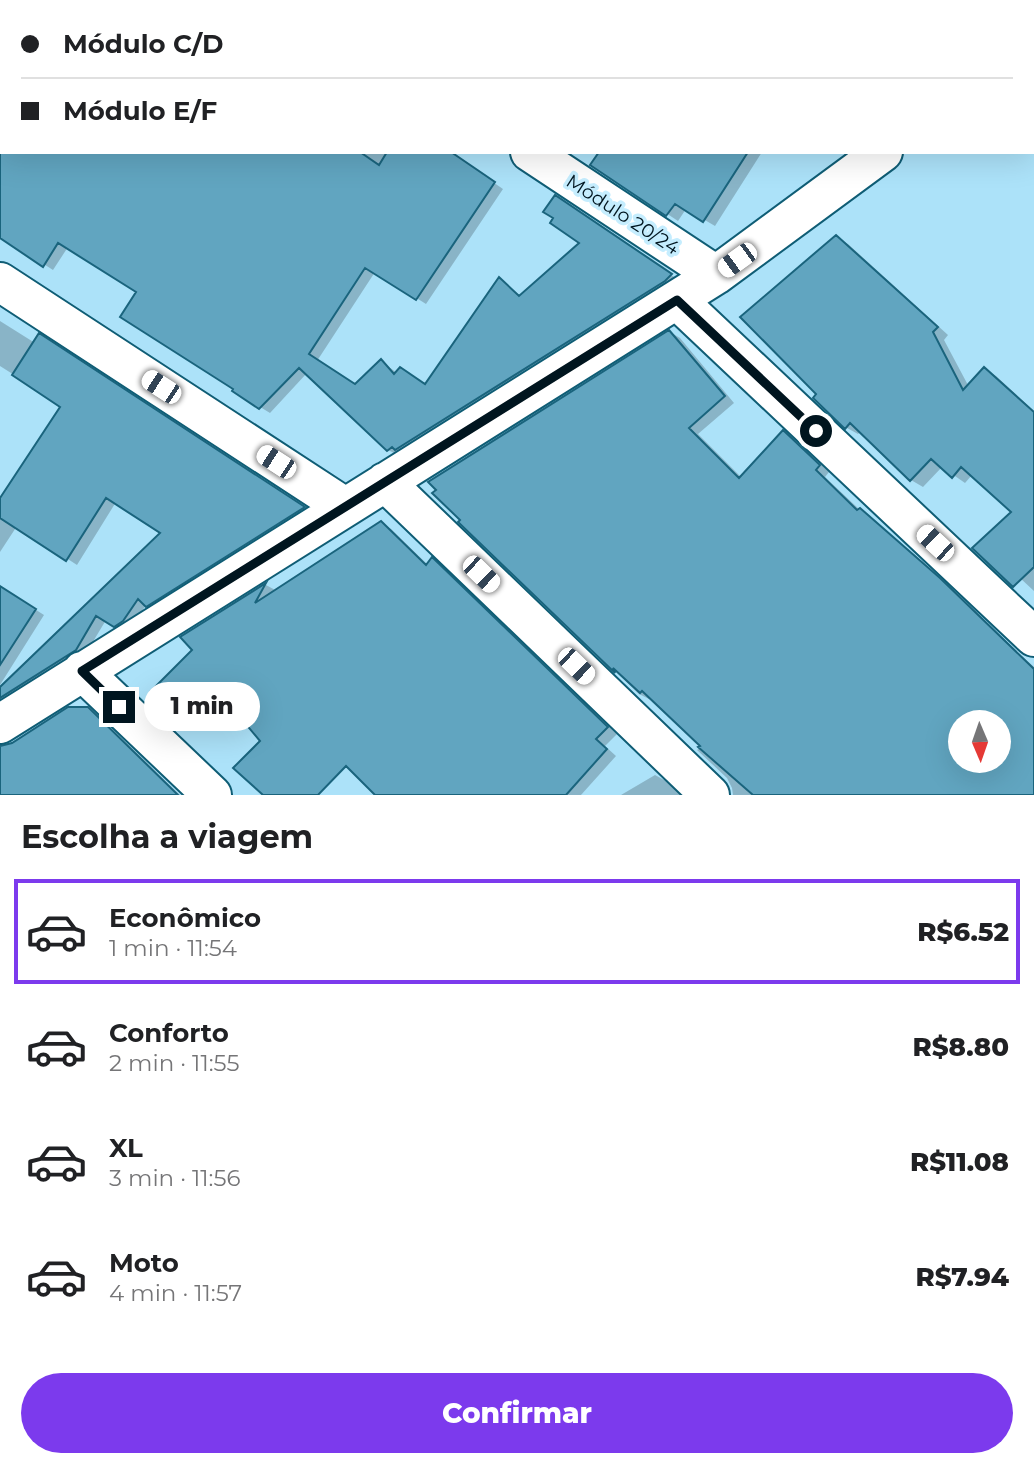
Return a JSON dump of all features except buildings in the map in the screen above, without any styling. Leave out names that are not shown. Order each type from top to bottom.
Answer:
[{"type":"street","name":"Módulo 20/24","points":[[533,154],[716,275]]},
{"type":"street","points":[[0,724],[716,275],[880,154]]},
{"type":"street","points":[[0,282],[345,507]]},
{"type":"street","points":[[677,300],[1034,637]]},
{"type":"street","points":[[385,482],[710,795]]},
{"type":"street","points":[[82,671],[212,795]]},
{"type":"route","points":[[119,707],[82,671],[677,300],[816,431]]}]
